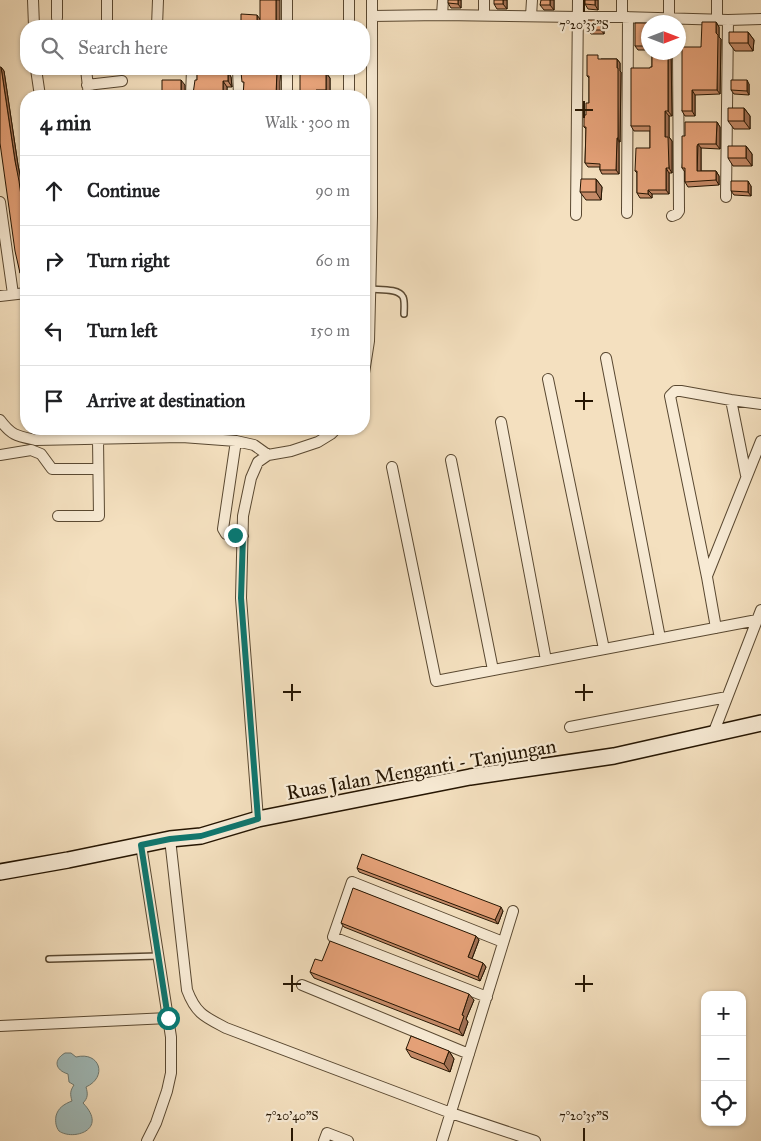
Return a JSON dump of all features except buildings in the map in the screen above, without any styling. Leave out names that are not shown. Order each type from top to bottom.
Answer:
[{"type":"main road","name":"Ruas Jalan Menganti - Tanjungan","points":[[0,872],[170,839],[201,836],[258,819],[470,777],[614,756],[761,723]]},
{"type":"street","points":[[33,0],[34,20]]},
{"type":"street","points":[[57,0],[57,18]]},
{"type":"street","points":[[107,0],[107,20]]},
{"type":"street","points":[[157,20],[158,0]]},
{"type":"street","points":[[287,0],[287,20]]},
{"type":"street","points":[[349,0],[349,20]]},
{"type":"street","points":[[370,150],[373,122],[372,0]]},
{"type":"street","points":[[442,0],[442,14]]},
{"type":"street","points":[[484,0],[484,16]]},
{"type":"street","points":[[531,16],[532,0]]},
{"type":"street","points":[[576,215],[578,0]]},
{"type":"street","points":[[622,0],[625,17],[627,213]]},
{"type":"street","points":[[669,0],[674,15]]},
{"type":"street","points":[[717,0],[722,20],[726,198]]},
{"type":"street","points":[[372,16],[442,14],[578,18],[641,18]]},
{"type":"street","points":[[686,19],[761,19]]},
{"type":"street","points":[[672,216],[679,211],[678,60]]},
{"type":"street","points":[[37,75],[39,90]]},
{"type":"street","points":[[86,75],[88,90]]},
{"type":"street","points":[[191,90],[192,75]]},
{"type":"street","points":[[238,75],[239,90]]},
{"type":"street","points":[[286,75],[287,90]]},
{"type":"street","points":[[349,75],[349,90]]},
{"type":"street","points":[[87,85],[122,81]]},
{"type":"street","points":[[370,192],[372,217],[370,289]]},
{"type":"street","points":[[0,202],[13,294]]},
{"type":"street","points":[[0,296],[20,293]]},
{"type":"street","points":[[606,358],[660,638]]},
{"type":"street","points":[[548,379],[604,649]]},
{"type":"street","points":[[716,628],[670,396],[675,391],[681,391],[761,404]]},
{"type":"street","points":[[731,400],[746,476]]},
{"type":"street","points":[[0,420],[14,435],[36,440],[182,438],[236,441],[254,446],[268,455]]},
{"type":"street","points":[[501,422],[546,660]]},
{"type":"street","points":[[5,454],[14,435]]},
{"type":"street","points":[[258,819],[241,598],[243,516],[251,478],[258,462],[268,455],[291,451],[318,442],[329,435]]},
{"type":"street","points":[[58,516],[99,516],[98,439]]},
{"type":"street","points":[[236,441],[223,529],[226,534],[243,536]]},
{"type":"street","points":[[706,577],[761,441]]},
{"type":"street","points":[[5,454],[31,450],[41,454],[52,469],[98,468]]},
{"type":"street","points":[[452,460],[493,670]]},
{"type":"street","points":[[392,467],[436,681],[716,628],[759,615]]},
{"type":"street","points":[[713,734],[759,615]]},
{"type":"street","points":[[570,727],[727,697]]},
{"type":"street","points":[[170,839],[187,990],[192,1004],[199,1012],[226,1028],[451,1113],[535,1141]]},
{"type":"street","points":[[141,845],[171,1037],[170,1073],[167,1091],[147,1141]]},
{"type":"street","points":[[486,997],[333,937],[352,882],[503,942]]},
{"type":"street","points":[[442,1141],[513,911]]},
{"type":"street","points":[[302,985],[469,1054]]},
{"type":"street","points":[[0,1026],[168,1018]]},
{"type":"street","points":[[324,1141],[327,1133],[348,1141]]},
{"type":"lane","points":[[370,289],[398,292],[403,296],[404,314]]},
{"type":"lane","points":[[50,959],[158,956]]},
{"type":"water","points":[[65,1053],[71,1053],[76,1057],[84,1056],[91,1058],[96,1061],[98,1066],[99,1072],[97,1077],[93,1083],[86,1087],[87,1096],[83,1103],[90,1112],[91,1126],[80,1134],[65,1134],[57,1128],[57,1113],[64,1105],[72,1101],[71,1093],[74,1085],[69,1082],[68,1074],[60,1070],[57,1065],[61,1056]]},
{"type":"route","points":[[168,1018],[141,845],[170,839],[201,836],[258,819],[241,598],[243,536],[235,535]]}]
